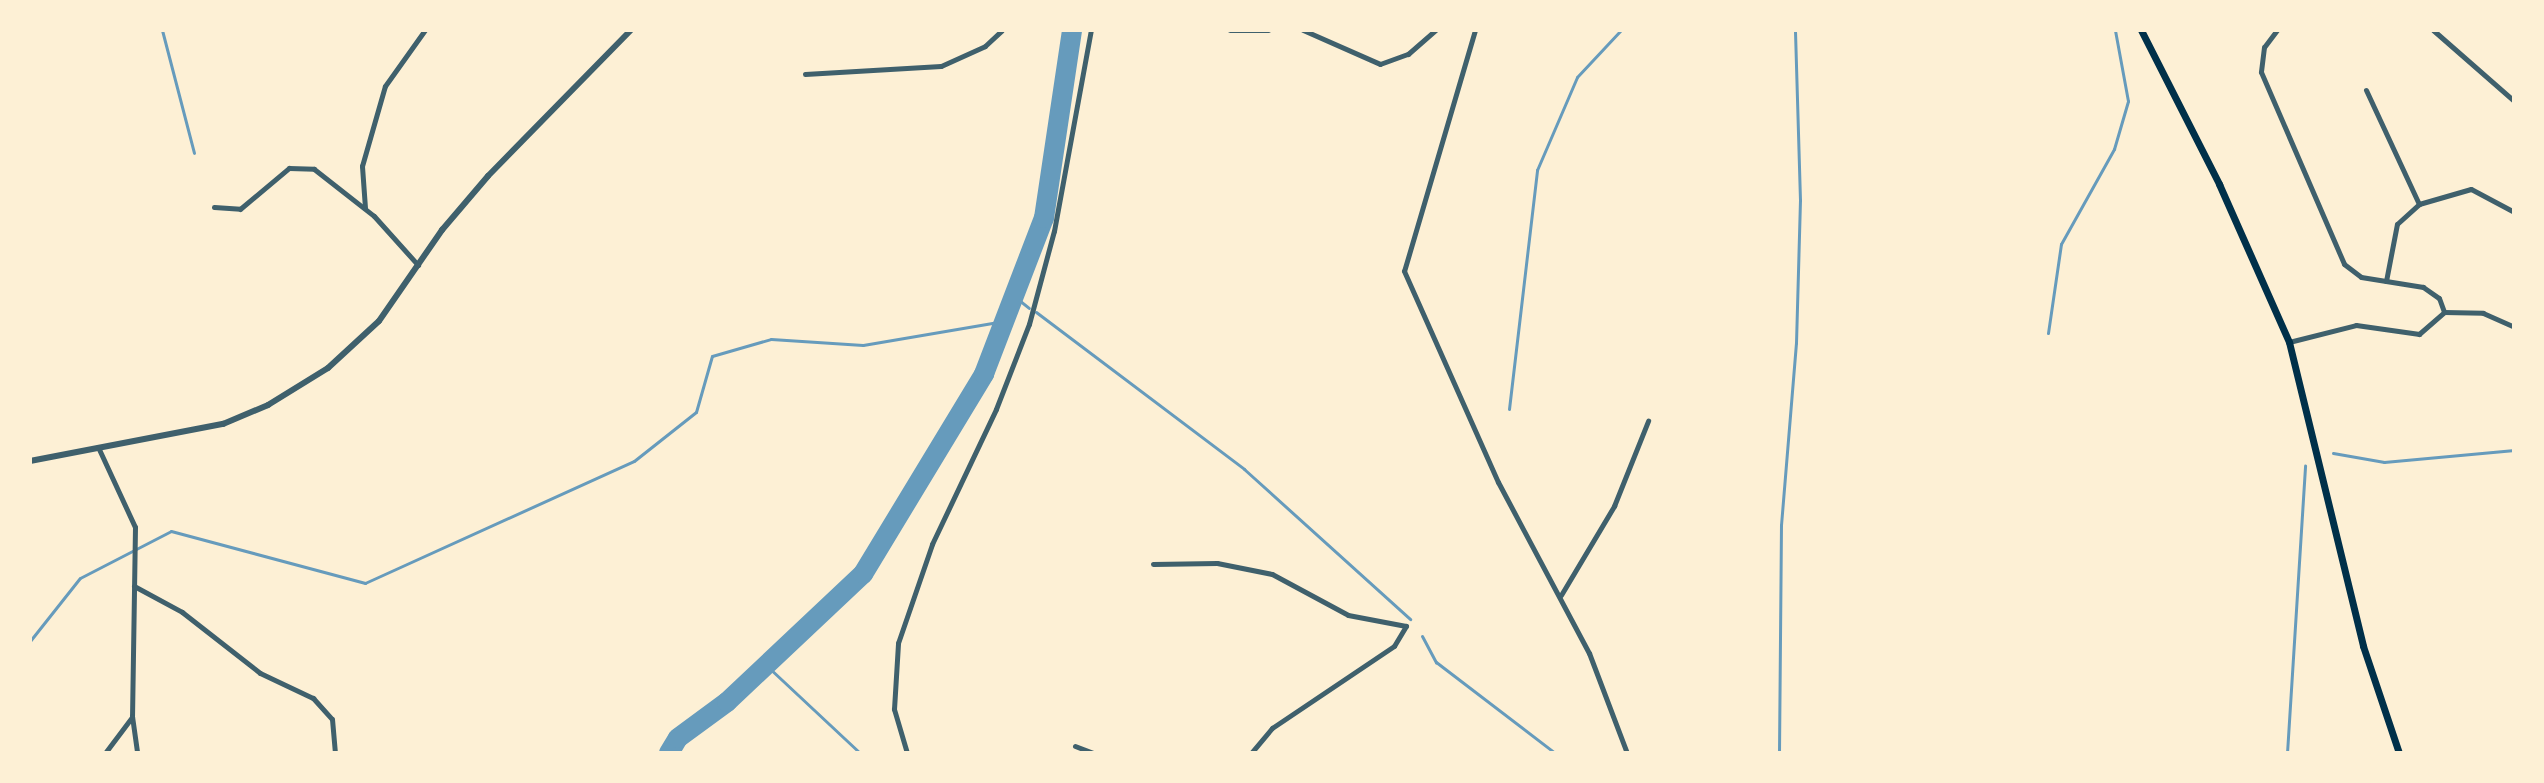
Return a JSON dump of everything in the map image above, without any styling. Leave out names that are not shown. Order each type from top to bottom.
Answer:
[{"type":"main road","points":[[2141,30],[2226,198],[2289,342],[2363,646],[2399,753]]},
{"type":"street","points":[[365,209],[362,166],[385,86],[425,30]]},
{"type":"street","points":[[30,461],[192,432],[268,405],[356,345],[488,176],[631,30]]},
{"type":"street","points":[[805,74],[941,66],[985,46],[1002,30]]},
{"type":"street","points":[[907,753],[894,709],[898,643],[932,544],[996,409],[1029,324],[1054,231],[1091,30]]},
{"type":"street","points":[[1230,30],[1268,30]]},
{"type":"street","points":[[1303,30],[1380,64],[1408,54],[1436,30]]},
{"type":"street","points":[[1475,30],[1404,271],[1498,482],[1561,595],[1627,753]]},
{"type":"street","points":[[2277,30],[2264,47],[2261,72],[2325,222],[2350,272],[2427,289],[2444,312]]},
{"type":"street","points":[[2433,30],[2514,101]]},
{"type":"street","points":[[2366,90],[2419,204]]},
{"type":"street","points":[[214,207],[235,211],[248,206],[279,173],[300,166],[314,169],[365,209],[418,265]]},
{"type":"street","points":[[2386,281],[2397,224],[2419,204],[2471,189],[2514,212]]},
{"type":"street","points":[[2289,342],[2356,325],[2419,334],[2444,312],[2483,313],[2514,327]]},
{"type":"street","points":[[1561,595],[1614,506],[1648,421]]},
{"type":"street","points":[[98,447],[135,527],[132,716],[137,753]]},
{"type":"street","points":[[1153,564],[1217,563],[1272,574],[1348,615],[1406,626],[1394,646],[1272,728],[1251,753]]},
{"type":"street","points":[[134,586],[182,612],[260,673],[325,708],[336,729],[335,753]]},
{"type":"street","points":[[105,753],[132,716]]},
{"type":"street","points":[[1075,746],[1093,753]]},
{"type":"waterway","points":[[162,30],[194,153]]},
{"type":"waterway","points":[[669,753],[678,738],[727,702],[863,574],[984,374],[1044,218],[1072,30]]},
{"type":"waterway","points":[[1509,409],[1537,170],[1577,77],[1621,30]]},
{"type":"waterway","points":[[1779,753],[1781,525],[1796,343],[1800,200],[1795,30]]},
{"type":"waterway","points":[[2048,333],[2061,244],[2114,149],[2128,101],[2115,30]]},
{"type":"waterway","points":[[1014,296],[1029,308]]},
{"type":"waterway","points":[[1036,312],[1244,469],[1410,619]]},
{"type":"waterway","points":[[30,641],[80,578],[171,531],[365,583],[634,461],[696,412],[712,356],[771,339],[863,345],[1004,321]]},
{"type":"waterway","points":[[2333,453],[2384,462],[2514,450]]},
{"type":"waterway","points":[[2287,753],[2305,466]]},
{"type":"waterway","points":[[1422,636],[1436,662],[1555,753]]},
{"type":"waterway","points":[[767,666],[860,753]]}]
